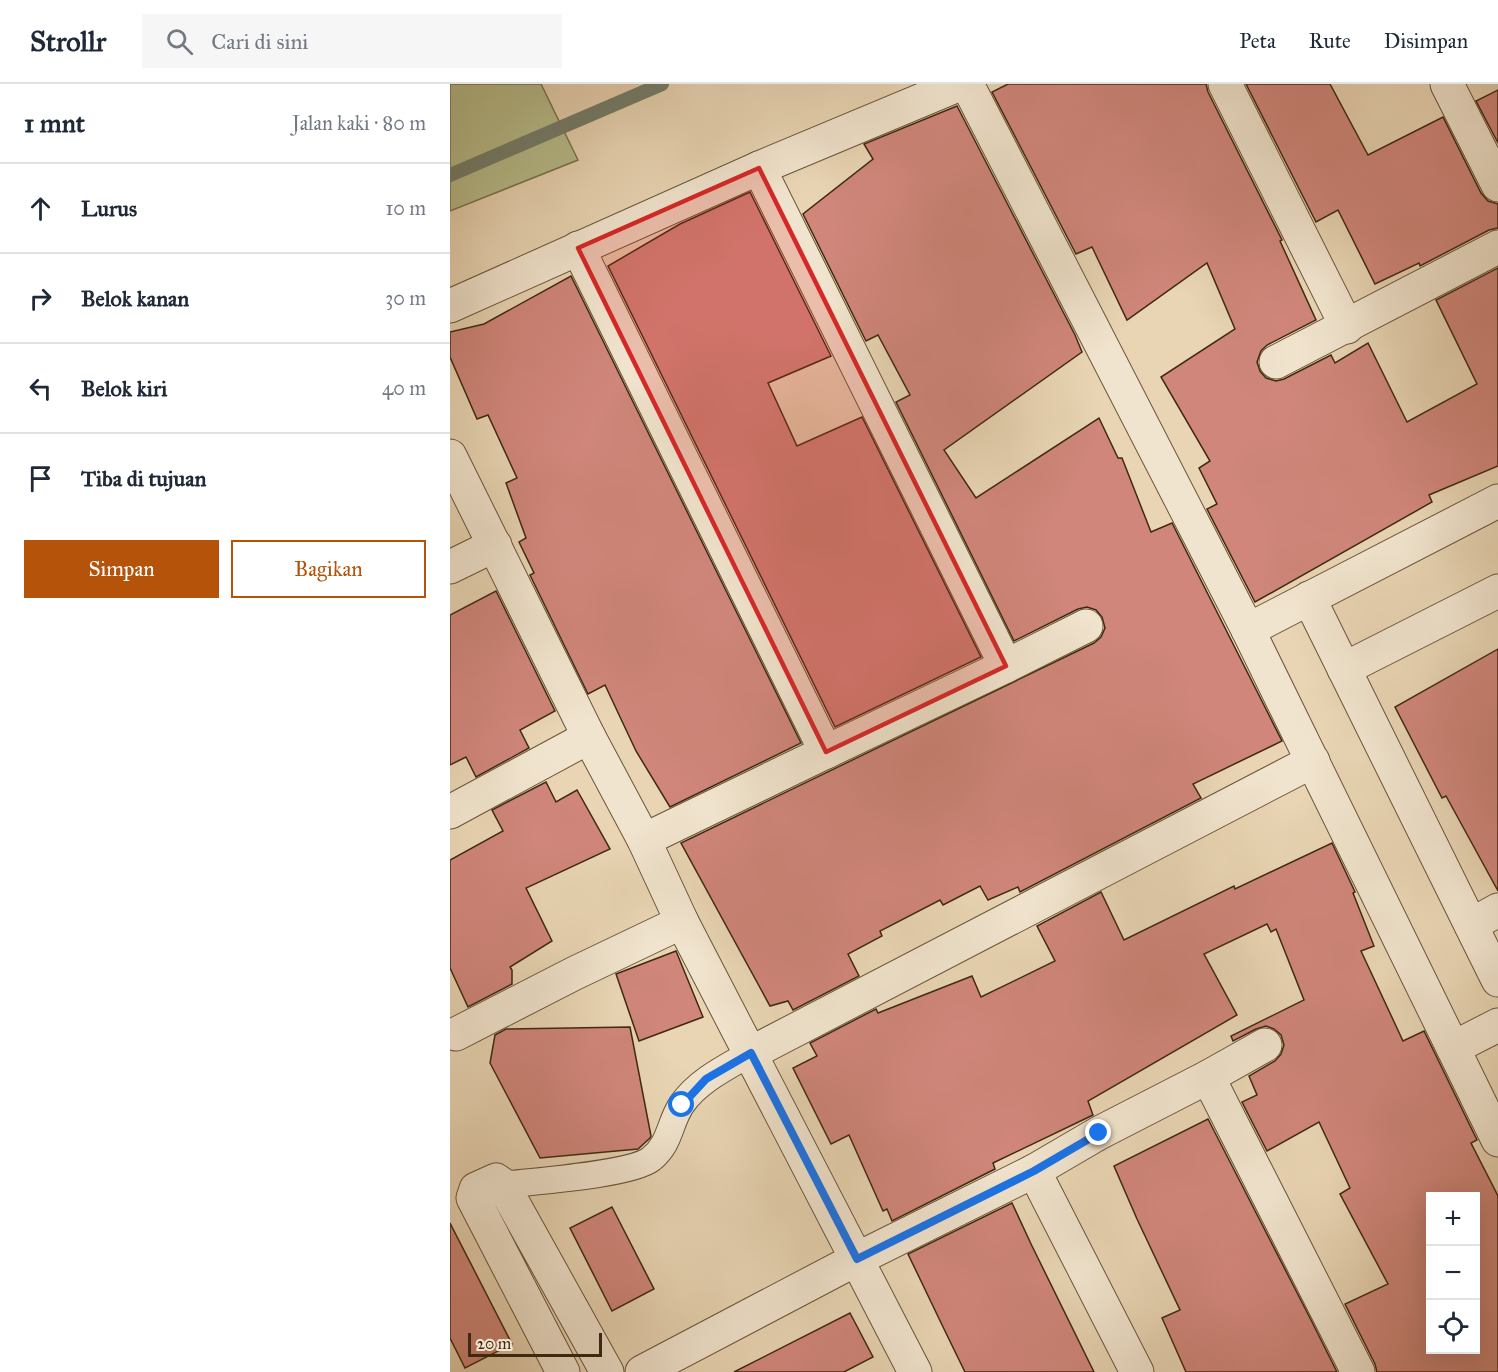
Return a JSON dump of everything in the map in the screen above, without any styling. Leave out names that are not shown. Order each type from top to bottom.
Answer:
[{"type":"street","points":[[450,306],[759,168],[960,84]]},
{"type":"street","points":[[967,84],[1248,630],[1498,1140]]},
{"type":"street","points":[[1226,84],[1347,327]]},
{"type":"street","points":[[1447,84],[1498,185]]},
{"type":"street","points":[[759,168],[1006,666]]},
{"type":"street","points":[[1276,362],[1498,247]]},
{"type":"street","points":[[578,248],[826,752]]},
{"type":"street","points":[[450,456],[589,737],[644,840],[682,922],[915,1372]]},
{"type":"street","points":[[1248,630],[1498,501]]},
{"type":"street","points":[[450,567],[495,545]]},
{"type":"street","points":[[1344,669],[1498,591]]},
{"type":"street","points":[[1309,598],[1344,669],[1484,918],[1498,980]]},
{"type":"street","points":[[644,840],[1086,626]]},
{"type":"street","points":[[450,812],[589,737]]},
{"type":"street","points":[[751,1053],[1313,761]]},
{"type":"street","points":[[456,1034],[575,973],[682,922]]},
{"type":"street","points":[[1453,1048],[1498,1025]]},
{"type":"street","points":[[642,1372],[857,1259],[1034,1171],[1099,1133],[1265,1045]]},
{"type":"street","points":[[1208,1077],[1358,1372]]},
{"type":"street","points":[[1034,1171],[1137,1372]]},
{"type":"street","points":[[563,1372],[473,1198],[476,1189],[493,1181],[496,1180],[503,1185],[607,1372]]},
{"type":"lane","points":[[503,1185],[628,1169],[649,1161],[663,1148],[682,1105],[706,1079],[751,1053]]},
{"type":"highlighted area","points":[[759,168],[1006,666],[826,752],[578,248]]},
{"type":"green space","points":[[450,84],[541,84],[578,160],[450,211]]},
{"type":"building","points":[[1008,84],[1206,84],[1282,240],[1280,241],[1316,320],[1267,345],[1261,351],[1257,362],[1266,378],[1276,381],[1284,379],[1331,355],[1335,363],[1368,343],[1407,422],[1477,384],[1436,300],[1498,268],[1498,466],[1429,495],[1432,502],[1255,602],[1207,509],[1217,504],[1199,468],[1210,461],[1161,377],[1235,329],[1207,263],[1127,320],[1092,247],[1076,254],[992,92]]},
{"type":"building","points":[[1246,84],[1330,84],[1368,155],[1443,117],[1481,193],[1488,201],[1498,204],[1498,228],[1489,230],[1420,266],[1419,263],[1375,284],[1338,210],[1316,222]]},
{"type":"building","points":[[1498,90],[1498,143],[1476,101]]},
{"type":"building","points":[[957,106],[1082,352],[944,450],[976,498],[1099,418],[1118,458],[1122,458],[1151,532],[1172,523],[1282,741],[1193,784],[1201,798],[1020,892],[1018,887],[988,900],[980,886],[943,905],[940,900],[880,931],[882,936],[848,954],[859,976],[793,1010],[788,1001],[770,1006],[681,843],[1094,643],[1101,637],[1105,628],[1102,617],[1096,610],[1087,607],[1078,609],[1014,641],[896,402],[910,395],[878,335],[866,341],[803,214],[873,159],[864,144]]},
{"type":"building","points":[[750,192],[831,356],[768,383],[797,446],[862,417],[981,657],[835,727],[608,266],[680,224]]},
{"type":"building","points":[[571,276],[801,743],[670,807],[636,751],[605,685],[588,694],[530,575],[534,573],[519,542],[526,538],[506,483],[517,478],[488,415],[477,419],[450,357],[450,332],[484,324]]},
{"type":"building","points":[[496,591],[555,711],[520,730],[529,748],[476,777],[466,757],[450,765],[450,615]]},
{"type":"building","points":[[1498,649],[1498,891],[1446,796],[1442,798],[1395,707]]},
{"type":"building","points":[[546,782],[556,802],[577,790],[610,849],[526,888],[552,941],[510,967],[512,984],[468,1007],[450,968],[450,860],[503,831],[492,810]]},
{"type":"building","points":[[1332,843],[1355,892],[1353,893],[1374,946],[1361,951],[1403,1041],[1424,1031],[1477,1140],[1471,1143],[1498,1196],[1498,1372],[1377,1372],[1345,1304],[1388,1284],[1340,1194],[1350,1188],[1319,1122],[1267,1151],[1242,1102],[1257,1095],[1249,1076],[1275,1061],[1284,1045],[1281,1035],[1266,1026],[1233,1041],[1231,1036],[1304,1000],[1276,929],[1271,932],[1267,924],[1204,954],[1237,1015],[1088,1101],[1093,1115],[993,1163],[995,1169],[892,1221],[887,1209],[883,1211],[849,1135],[831,1144],[793,1068],[817,1056],[810,1043],[876,1009],[878,1013],[972,976],[981,997],[1055,961],[1037,926],[1101,892],[1124,940],[1234,886],[1235,889]]},
{"type":"building","points":[[676,951],[703,1017],[639,1041],[616,974]]},
{"type":"building","points":[[630,1027],[650,1138],[638,1149],[540,1158],[490,1063],[495,1035],[506,1029]]},
{"type":"building","points":[[1208,1119],[1337,1372],[1186,1372],[1162,1318],[1180,1310],[1114,1166]]},
{"type":"building","points":[[1012,1203],[1094,1372],[965,1372],[944,1329],[908,1254]]},
{"type":"building","points":[[612,1207],[654,1289],[612,1311],[570,1228]]},
{"type":"building","points":[[450,1223],[512,1344],[465,1368],[450,1338]]},
{"type":"building","points":[[850,1313],[873,1357],[844,1372],[734,1372]]},
{"type":"waterway","points":[[450,175],[662,84]]},
{"type":"route","points":[[682,1105],[706,1079],[751,1053],[857,1259],[1034,1171],[1099,1133]]}]
